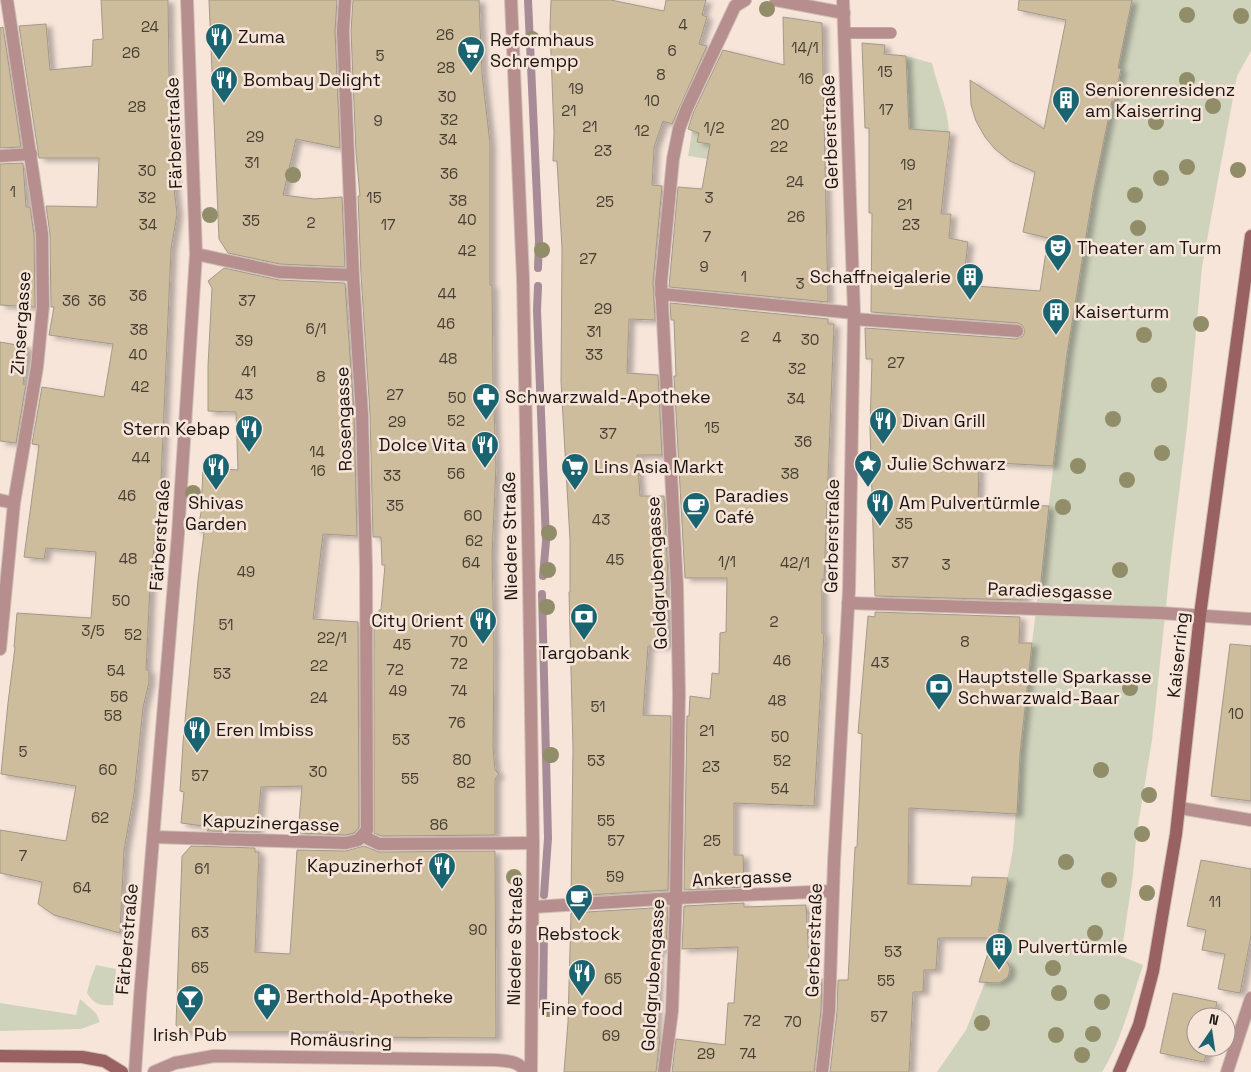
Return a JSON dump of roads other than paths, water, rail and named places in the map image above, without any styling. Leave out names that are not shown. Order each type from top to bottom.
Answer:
[{"type":"main road","name":"Kaiserring","points":[[1119,1072],[1139,1025],[1153,971],[1180,808],[1200,616],[1251,236]]},
{"type":"main road","points":[[0,1056],[82,1057],[104,1061],[122,1072]]},
{"type":"street","name":"Zinsergasse","points":[[0,649],[14,503],[37,367],[43,306],[42,234],[7,0]]},
{"type":"street","name":"Färberstraße","points":[[135,1072],[178,534],[196,254],[186,0]]},
{"type":"street","name":"Rosengasse","points":[[345,0],[342,31],[362,414],[366,567],[368,822],[367,830],[363,836]]},
{"type":"street","name":"Niedere Straße","points":[[511,0],[523,280],[533,843],[531,1072]]},
{"type":"street","name":"Goldgrubengasse","points":[[664,1072],[672,1010],[676,898],[679,694],[677,586],[661,294],[672,159],[679,129],[735,6],[745,0]]},
{"type":"street","points":[[776,0],[844,13]]},
{"type":"street","name":"Gerberstraße","points":[[822,1072],[829,1011],[832,891],[848,603],[854,316],[843,0]]},
{"type":"street","points":[[0,156],[31,154]]},
{"type":"street","points":[[196,254],[279,272],[354,275]]},
{"type":"street","points":[[661,294],[854,316],[1017,331]]},
{"type":"street","points":[[0,500],[14,503]]},
{"type":"street","name":"Paradiesgasse","points":[[848,603],[1062,609],[1251,619]]},
{"type":"street","points":[[1180,808],[1251,820]]},
{"type":"street","name":"Kapuzinergasse","points":[[154,836],[346,843],[358,840],[363,836],[379,844],[533,843]]},
{"type":"street","name":"Ankergasse","points":[[533,907],[832,891]]},
{"type":"street","points":[[1227,1072],[1251,998]]},
{"type":"street","name":"Romäusring","points":[[154,1072],[175,1063],[214,1056],[496,1060],[512,1062],[522,1067],[526,1072]]},
{"type":"lane","points":[[844,33],[891,34]]},
{"type":"waterway","points":[[528,0],[539,241],[538,268]]},
{"type":"waterway","points":[[538,286],[537,310],[546,541],[543,576]]},
{"type":"waterway","points":[[542,594],[548,838],[544,895]]},
{"type":"waterway","points":[[543,1006],[544,930]]},
{"type":"place","name":"Zuma","points":[[219,61]]},
{"type":"place","name":"Reformhaus Schrempp","points":[[471,74]]},
{"type":"place","name":"Bombay Delight","points":[[224,104]]},
{"type":"place","name":"Seniorenresidenz am Kaiserring","points":[[1066,124]]},
{"type":"place","name":"Theater am Turm","points":[[1058,272]]},
{"type":"place","name":"Schaffneigalerie","points":[[970,301]]},
{"type":"place","name":"Kaiserturm","points":[[1056,336]]},
{"type":"place","name":"Schwarzwald-Apotheke","points":[[486,421]]},
{"type":"place","name":"Divan Grill","points":[[883,445]]},
{"type":"place","name":"Stern Kebap","points":[[249,453]]},
{"type":"place","name":"Dolce Vita","points":[[485,469]]},
{"type":"place","name":"Julie Schwarz","points":[[868,488]]},
{"type":"place","name":"Shivas Garden","points":[[216,491]]},
{"type":"place","name":"Lins Asia Markt","points":[[575,491]]},
{"type":"place","name":"Am Pulvertürmle","points":[[880,527]]},
{"type":"place","name":"Paradies Café","points":[[696,530]]},
{"type":"place","name":"Targobank","points":[[584,641]]},
{"type":"place","name":"City Orient","points":[[483,645]]},
{"type":"place","name":"Hauptstelle Sparkasse Schwarzwald-Baar","points":[[939,711]]},
{"type":"place","name":"Eren Imbiss","points":[[197,754]]},
{"type":"place","name":"Kapuzinerhof","points":[[442,890]]},
{"type":"place","name":"Rebstock","points":[[579,922]]},
{"type":"place","name":"Pulvertürmle","points":[[999,971]]},
{"type":"place","name":"Fine food","points":[[582,997]]},
{"type":"place","name":"Berthold-Apotheke","points":[[267,1021]]},
{"type":"place","name":"Irish Pub","points":[[190,1023]]}]
